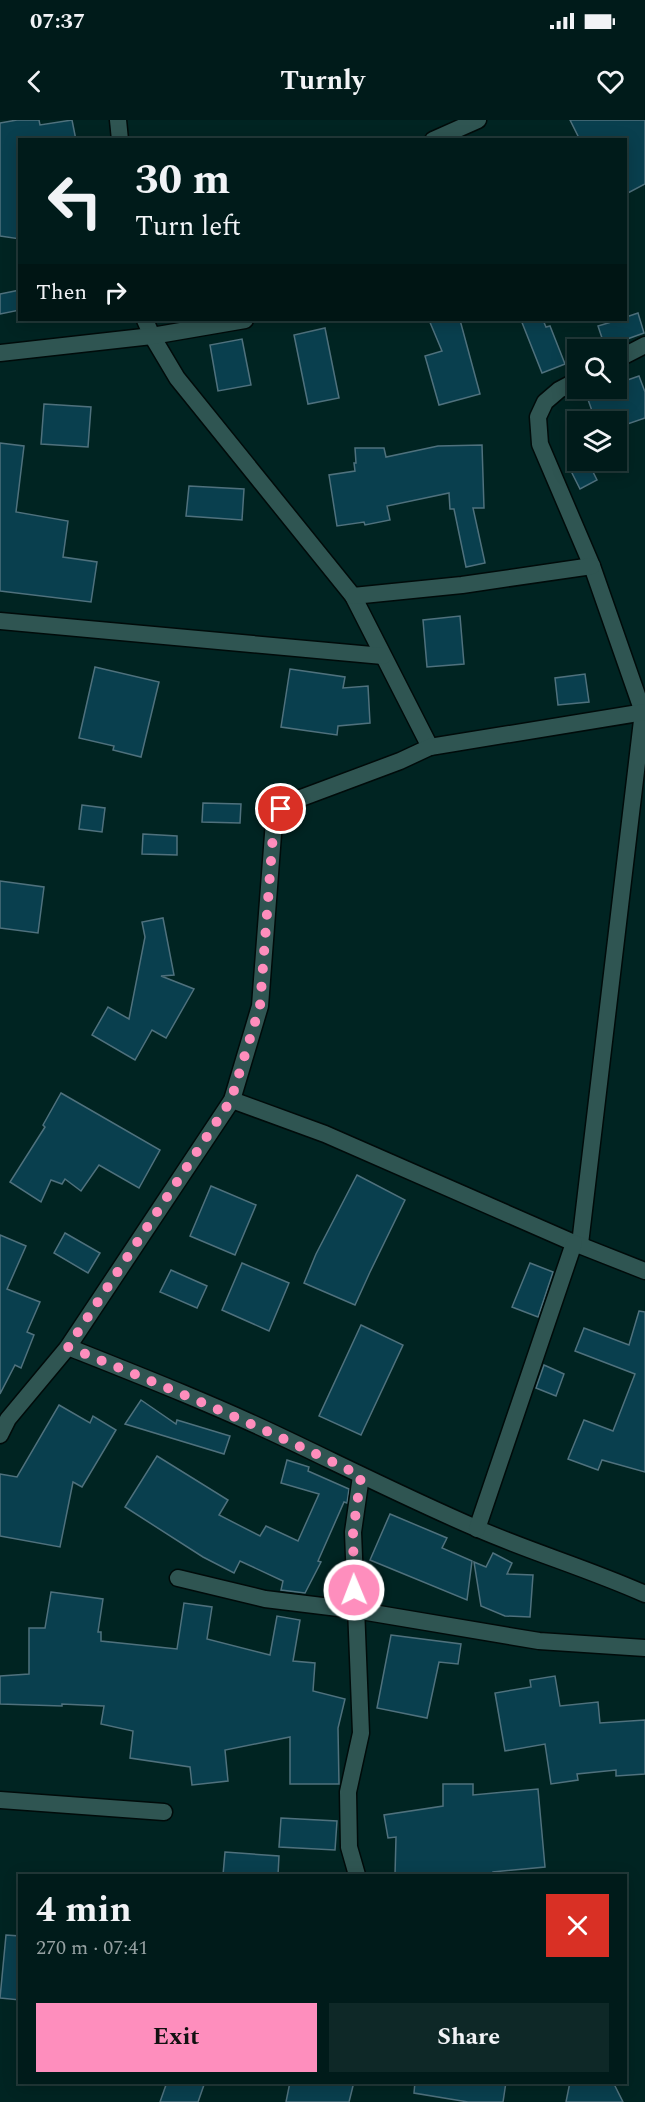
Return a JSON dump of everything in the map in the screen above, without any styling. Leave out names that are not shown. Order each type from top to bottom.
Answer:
[{"type":"street","points":[[118,120],[120,138]]},
{"type":"street","points":[[438,138],[478,120]]},
{"type":"street","points":[[145,321],[177,378],[352,596],[430,747]]},
{"type":"street","points":[[0,353],[152,336],[239,321]]},
{"type":"street","points":[[627,354],[645,345]]},
{"type":"street","points":[[477,1528],[577,1243],[644,712],[592,566],[540,444],[538,417],[545,402],[567,386]]},
{"type":"street","points":[[352,596],[462,585],[592,566]]},
{"type":"street","points":[[0,621],[383,656]]},
{"type":"street","points":[[0,1435],[8,1419],[68,1347],[231,1100],[260,1006],[274,821],[281,809],[293,801],[430,747],[644,712]]},
{"type":"street","points":[[231,1100],[325,1134],[645,1271]]},
{"type":"street","points":[[68,1347],[171,1388],[264,1429],[477,1528],[645,1594]]},
{"type":"street","points":[[357,1874],[349,1847],[348,1792],[361,1733],[353,1532],[361,1476]]},
{"type":"street","points":[[178,1578],[265,1599],[355,1610],[539,1641],[643,1645]]},
{"type":"street","points":[[0,1800],[164,1812]]},
{"type":"building","points":[[39,120],[40,125],[72,120],[76,138],[18,138],[18,239],[0,236],[0,123]]},
{"type":"building","points":[[570,120],[645,120],[645,184],[627,193],[627,138],[579,138]]},
{"type":"building","points":[[18,290],[18,310],[0,314],[0,294]]},
{"type":"building","points":[[638,313],[644,333],[627,339],[602,339],[598,326],[615,321],[627,321],[627,317]]},
{"type":"building","points":[[429,321],[460,321],[480,394],[439,405],[425,356],[442,351]]},
{"type":"building","points":[[521,321],[543,321],[546,327],[550,326],[565,364],[542,373]]},
{"type":"building","points":[[325,328],[339,398],[308,404],[294,335]]},
{"type":"building","points":[[242,339],[251,385],[218,391],[210,345]]},
{"type":"building","points":[[639,376],[645,392],[645,418],[627,424],[627,411],[592,411],[588,399],[627,399],[627,380]]},
{"type":"building","points":[[44,404],[91,407],[88,447],[41,444]]},
{"type":"building","points":[[0,443],[24,446],[16,512],[68,521],[63,557],[97,562],[91,602],[0,591]]},
{"type":"building","points":[[482,445],[484,508],[473,508],[485,563],[466,567],[454,509],[450,509],[449,493],[387,506],[390,520],[365,525],[364,522],[337,526],[329,475],[355,471],[355,448],[384,448],[386,457],[438,446]]},
{"type":"building","points":[[571,471],[592,471],[597,480],[580,489]]},
{"type":"building","points":[[189,486],[244,489],[242,520],[186,516]]},
{"type":"building","points":[[460,616],[464,664],[427,667],[423,620]]},
{"type":"building","points":[[95,667],[159,682],[141,757],[113,750],[114,746],[79,738]]},
{"type":"building","points":[[290,669],[345,677],[343,688],[368,686],[370,723],[338,726],[337,735],[281,727]]},
{"type":"building","points":[[585,674],[589,702],[558,705],[555,678]]},
{"type":"building","points":[[203,803],[241,804],[240,823],[202,822]]},
{"type":"building","points":[[82,805],[105,808],[102,832],[79,829]]},
{"type":"building","points":[[143,834],[177,836],[177,855],[142,854]]},
{"type":"building","points":[[0,881],[44,887],[38,933],[0,928]]},
{"type":"building","points":[[163,918],[174,975],[161,976],[194,989],[166,1038],[152,1030],[135,1060],[92,1035],[108,1007],[129,1019],[145,937],[142,922]]},
{"type":"building","points":[[61,1093],[160,1150],[139,1188],[99,1165],[81,1191],[65,1179],[62,1184],[51,1180],[41,1202],[10,1182],[45,1127],[43,1125]]},
{"type":"building","points":[[357,1175],[405,1200],[355,1305],[304,1283],[316,1254]]},
{"type":"building","points":[[211,1186],[256,1205],[235,1255],[190,1236]]},
{"type":"building","points":[[65,1233],[100,1253],[88,1273],[54,1253]]},
{"type":"building","points":[[0,1235],[26,1246],[7,1289],[40,1302],[27,1332],[34,1335],[21,1368],[15,1365],[0,1394]]},
{"type":"building","points":[[242,1263],[289,1283],[269,1331],[222,1310]]},
{"type":"building","points":[[530,1263],[553,1272],[538,1317],[512,1307]]},
{"type":"building","points":[[171,1270],[207,1286],[197,1308],[160,1292]]},
{"type":"building","points":[[639,1311],[645,1312],[645,1472],[602,1460],[598,1470],[568,1459],[584,1420],[613,1431],[635,1374],[575,1351],[584,1328],[629,1345]]},
{"type":"building","points":[[361,1325],[403,1345],[361,1435],[319,1416]]},
{"type":"building","points":[[544,1365],[564,1374],[556,1396],[536,1388]]},
{"type":"building","points":[[141,1400],[176,1424],[177,1420],[230,1436],[224,1454],[125,1424]]},
{"type":"building","points":[[59,1405],[90,1423],[93,1416],[116,1430],[82,1487],[73,1482],[60,1547],[0,1536],[0,1474],[17,1477]]},
{"type":"building","points":[[157,1456],[228,1500],[219,1515],[260,1536],[266,1526],[298,1541],[319,1494],[281,1483],[287,1460],[309,1467],[308,1471],[349,1489],[347,1503],[344,1502],[318,1561],[321,1562],[305,1593],[281,1590],[283,1581],[240,1561],[234,1573],[203,1557],[125,1507]]},
{"type":"building","points":[[390,1514],[447,1538],[442,1548],[472,1561],[467,1600],[370,1560]]},
{"type":"building","points":[[493,1553],[512,1563],[507,1574],[533,1575],[530,1617],[505,1616],[481,1606],[474,1562],[486,1567]]},
{"type":"building","points":[[51,1592],[103,1599],[98,1632],[101,1632],[101,1641],[177,1649],[184,1603],[212,1607],[207,1639],[270,1655],[277,1616],[300,1620],[293,1661],[315,1663],[313,1691],[345,1699],[338,1728],[339,1784],[290,1784],[290,1737],[225,1750],[228,1781],[192,1785],[190,1767],[130,1758],[133,1731],[101,1724],[104,1706],[0,1704],[0,1676],[29,1674],[29,1628],[45,1628]]},
{"type":"building","points":[[391,1635],[461,1644],[458,1664],[439,1662],[427,1718],[377,1708]]},
{"type":"building","points":[[555,1676],[560,1706],[598,1702],[600,1723],[645,1720],[645,1774],[616,1776],[616,1770],[577,1774],[578,1780],[551,1784],[545,1744],[505,1751],[495,1693],[531,1687],[530,1680]]},
{"type":"building","points":[[443,1784],[473,1784],[473,1795],[538,1789],[545,1867],[493,1872],[493,1874],[395,1874],[396,1837],[388,1838],[384,1815],[443,1806]]},
{"type":"building","points":[[281,1818],[337,1821],[335,1850],[279,1847]]},
{"type":"building","points":[[225,1852],[279,1856],[278,1874],[223,1874]]},
{"type":"building","points":[[6,1935],[18,1936],[18,2000],[0,1998]]},
{"type":"building","points":[[166,2084],[204,2084],[198,2102],[160,2102]]},
{"type":"building","points":[[290,2084],[354,2084],[349,2102],[286,2102]]},
{"type":"building","points":[[415,2084],[506,2084],[503,2102],[468,2102],[414,2093]]},
{"type":"building","points":[[570,2084],[614,2084],[623,2102],[566,2102]]},
{"type":"route","points":[[281,809],[274,821],[260,1006],[231,1100],[68,1347],[171,1388],[285,1438],[361,1476],[353,1532],[354,1590]]}]
